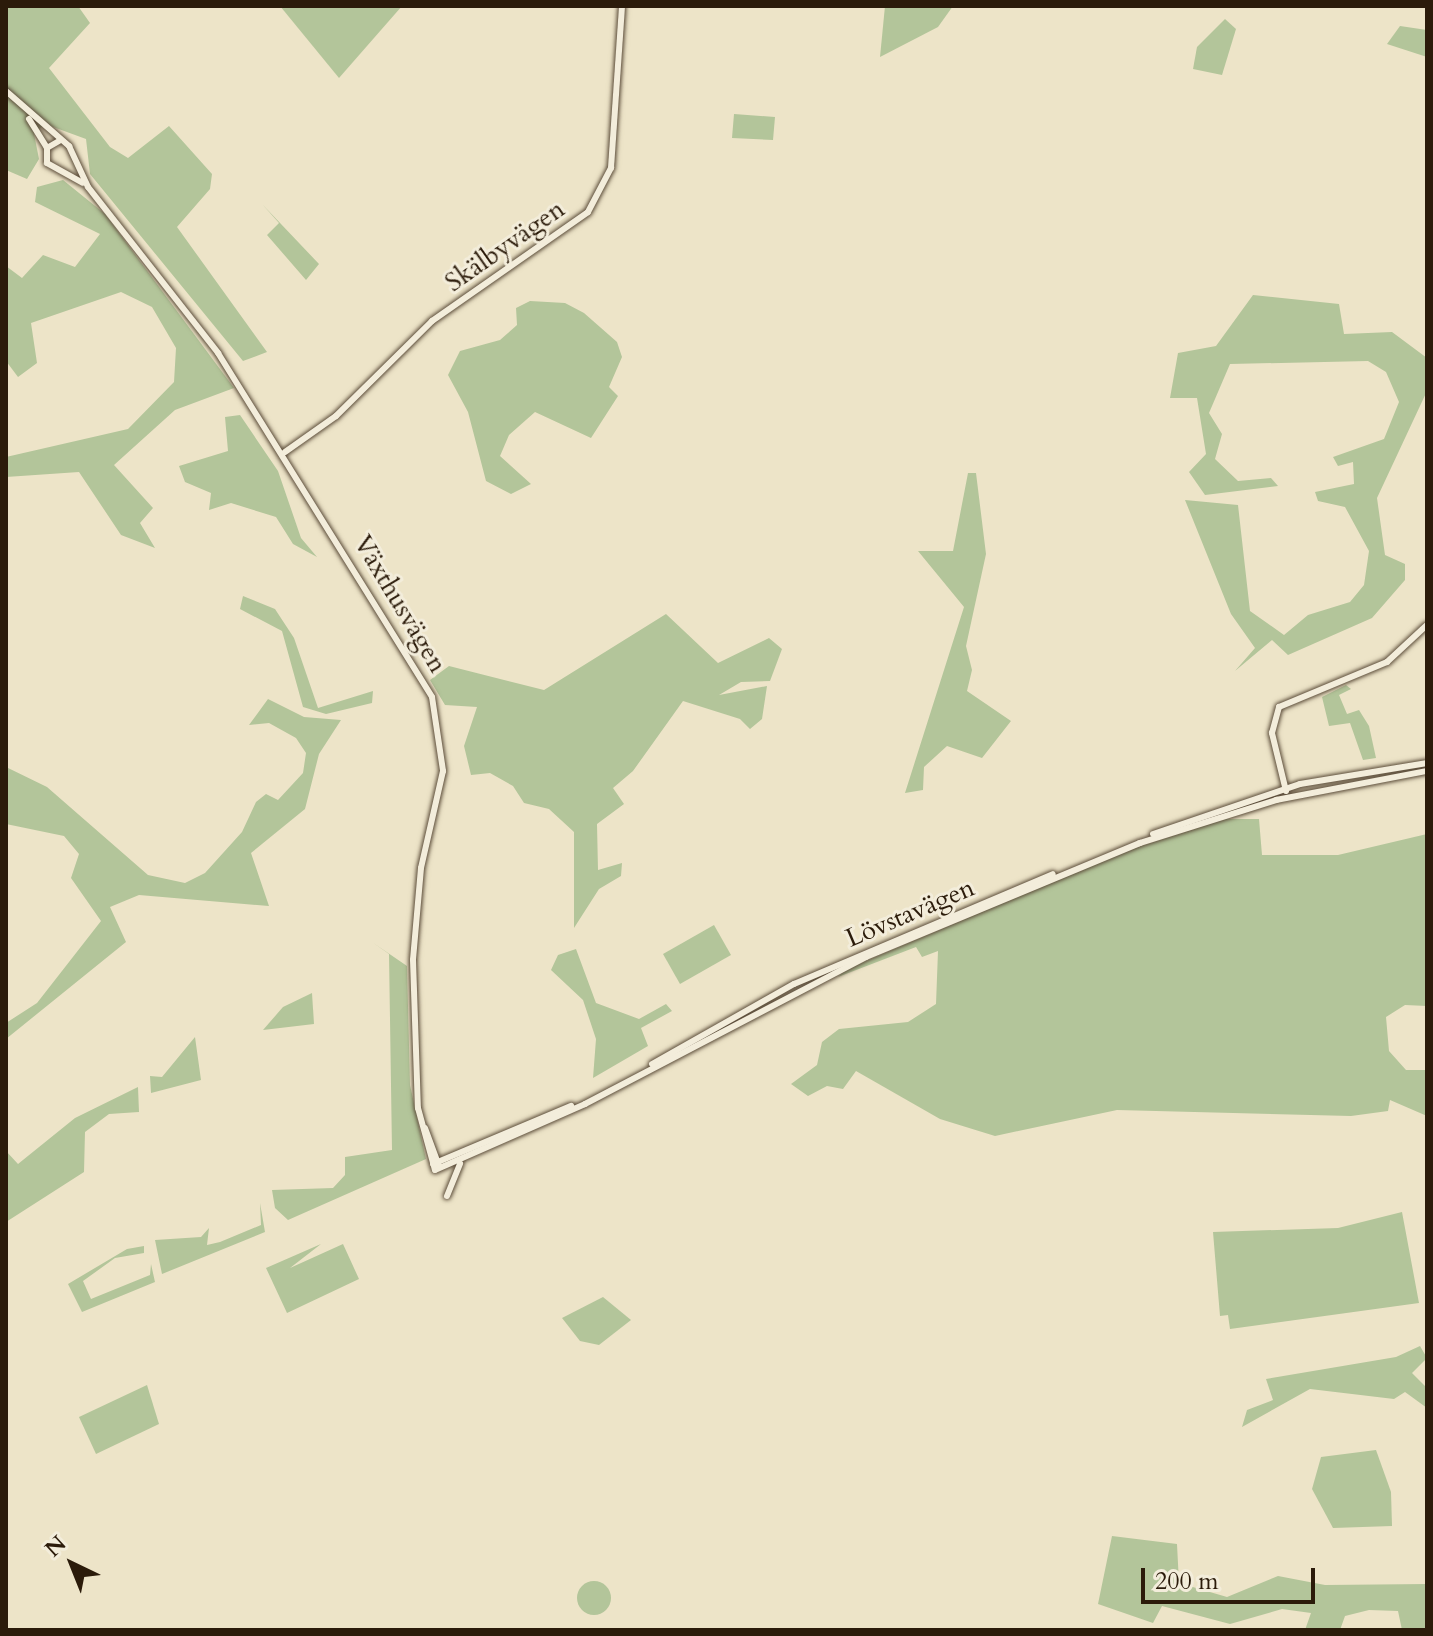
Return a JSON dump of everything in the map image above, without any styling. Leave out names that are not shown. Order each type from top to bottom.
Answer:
[{"type":"street","name":"Skälbyvägen","points":[[285,452],[336,416],[432,321],[588,212],[611,168],[622,6]]},
{"type":"street","name":"Växthusvägen","points":[[6,91],[59,141],[88,187],[189,312],[285,452],[422,677],[438,716],[443,771],[421,868],[413,960],[420,1117],[437,1166]]},
{"type":"street","name":"Växthusvägen","points":[[25,112],[47,148],[47,163],[88,187]]},
{"type":"street","points":[[47,148],[59,141]]},
{"type":"street","points":[[62,169],[72,160]]},
{"type":"street","points":[[1288,798],[1272,733],[1279,707],[1376,668],[1427,625]]},
{"type":"street","name":"Lövstavägen","points":[[437,1166],[474,1146],[599,1093],[799,982],[1176,824],[1285,788],[1427,763]]},
{"type":"street","name":"Lövstavägen","points":[[437,1166],[471,1155],[866,957],[1177,828],[1288,798],[1427,771]]},
{"type":"street","name":"Växthusvägen","points":[[420,1117],[437,1166]]},
{"type":"street","points":[[431,1144],[444,1154],[474,1146]]},
{"type":"street","points":[[447,1196],[451,1171],[471,1155]]},
{"type":"green space","points":[[6,6],[78,6],[90,23],[49,68],[110,147],[128,158],[169,126],[212,174],[210,189],[177,227],[267,352],[243,361],[90,174],[86,139],[45,124],[34,134],[39,159],[27,179],[6,170]]},
{"type":"green space","points":[[280,6],[402,6],[339,78]]},
{"type":"green space","points":[[885,6],[953,6],[938,27],[880,57]]},
{"type":"green space","points":[[1225,19],[1236,29],[1222,75],[1193,69],[1197,47]]},
{"type":"green space","points":[[1400,26],[1427,30],[1427,57],[1387,44]]},
{"type":"green space","points":[[734,114],[775,117],[773,140],[732,138]]},
{"type":"green space","points":[[63,180],[105,214],[234,388],[175,410],[114,465],[153,508],[140,523],[155,548],[121,535],[79,472],[6,477],[6,457],[128,429],[174,382],[176,348],[152,307],[121,292],[31,323],[37,363],[18,377],[6,361],[6,266],[22,278],[43,255],[75,267],[100,234],[35,202],[37,187]]},
{"type":"green space","points":[[262,204],[319,264],[306,280],[267,235],[279,223]]},
{"type":"green space","points":[[1253,295],[1339,304],[1344,334],[1392,332],[1427,358],[1427,391],[1377,498],[1385,555],[1405,564],[1405,580],[1372,618],[1288,655],[1272,640],[1235,671],[1255,648],[1231,614],[1185,500],[1238,505],[1250,611],[1284,635],[1308,615],[1350,602],[1364,585],[1369,551],[1345,507],[1318,501],[1315,492],[1354,484],[1353,462],[1338,466],[1333,457],[1384,439],[1399,402],[1386,372],[1368,361],[1230,364],[1209,413],[1222,434],[1215,459],[1238,481],[1271,478],[1278,486],[1205,495],[1189,472],[1206,454],[1197,398],[1170,398],[1178,353],[1216,346]]},
{"type":"green space","points":[[530,301],[565,303],[584,313],[617,342],[622,357],[609,387],[618,396],[591,438],[535,412],[509,435],[500,456],[531,484],[511,494],[486,481],[468,412],[448,375],[460,351],[500,340],[517,325],[516,308]]},
{"type":"green space","points":[[240,415],[278,471],[301,538],[317,557],[293,544],[276,517],[231,503],[209,510],[211,493],[185,482],[179,466],[228,451],[225,417]]},
{"type":"green space","points":[[968,473],[976,473],[986,554],[966,646],[972,670],[967,691],[1011,721],[982,758],[947,746],[924,767],[923,790],[905,793],[964,607],[918,551],[953,551]]},
{"type":"green space","points":[[243,596],[275,609],[294,638],[318,708],[373,691],[372,703],[326,714],[303,707],[282,631],[240,609]]},
{"type":"green space","points":[[666,614],[718,663],[769,638],[782,649],[770,681],[741,682],[719,695],[767,686],[762,719],[750,729],[740,719],[683,701],[633,771],[613,788],[624,804],[597,824],[598,870],[622,863],[621,876],[599,889],[574,928],[574,832],[549,809],[524,803],[513,786],[490,773],[471,775],[464,746],[477,707],[445,705],[430,680],[449,666],[544,690]]},
{"type":"green space","points":[[1346,685],[1351,689],[1339,695],[1347,714],[1359,710],[1369,726],[1376,758],[1363,760],[1350,723],[1329,726],[1322,697]]},
{"type":"green space","points":[[268,699],[304,717],[341,720],[319,754],[305,809],[251,853],[269,906],[139,895],[110,907],[126,942],[6,1039],[6,1023],[37,1003],[101,921],[71,878],[79,854],[64,836],[6,824],[6,767],[47,787],[148,875],[185,883],[205,873],[242,832],[256,802],[266,794],[278,800],[303,773],[306,753],[296,738],[269,723],[249,725]]},
{"type":"green space","points":[[1225,819],[1259,819],[1262,855],[1338,855],[1427,834],[1427,1006],[1405,1005],[1386,1017],[1389,1051],[1406,1070],[1427,1070],[1427,1116],[1390,1100],[1388,1111],[1351,1116],[1117,1110],[995,1136],[940,1119],[856,1071],[843,1089],[827,1086],[808,1096],[791,1084],[817,1065],[822,1042],[839,1029],[908,1022],[936,1004],[938,951],[922,957],[916,947],[838,977],[845,970],[1123,852]]},
{"type":"green space","points":[[714,925],[731,955],[680,984],[663,954]]},
{"type":"green space","points":[[372,942],[407,966],[410,1085],[426,1159],[288,1220],[275,1208],[272,1190],[333,1188],[345,1175],[345,1157],[392,1150],[389,954]]},
{"type":"green space","points":[[576,949],[596,1003],[639,1019],[666,1004],[672,1011],[641,1028],[648,1046],[593,1078],[596,1039],[583,1000],[551,970],[558,955]]},
{"type":"green space","points":[[312,993],[314,1024],[263,1030],[283,1007]]},
{"type":"green space","points":[[195,1037],[201,1080],[151,1093],[150,1076],[162,1077]]},
{"type":"green space","points":[[138,1087],[139,1112],[109,1114],[85,1132],[84,1172],[6,1222],[6,1151],[18,1164],[75,1118]]},
{"type":"green space","points":[[260,1203],[265,1232],[162,1274],[155,1240],[201,1237],[209,1228],[207,1245],[220,1242],[261,1225]]},
{"type":"green space","points":[[1402,1212],[1419,1303],[1230,1329],[1228,1315],[1220,1316],[1213,1232],[1338,1228]]},
{"type":"green space","points":[[321,1244],[290,1268],[343,1244],[359,1279],[287,1313],[266,1268]]},
{"type":"green space","points":[[144,1246],[144,1253],[115,1258],[83,1281],[91,1299],[150,1275],[151,1264],[155,1282],[82,1312],[68,1284],[127,1249]]},
{"type":"green space","points":[[603,1297],[631,1320],[599,1345],[580,1341],[562,1318]]},
{"type":"green space","points":[[1420,1346],[1427,1358],[1412,1373],[1427,1388],[1427,1408],[1405,1392],[1394,1399],[1310,1389],[1242,1427],[1247,1410],[1273,1400],[1266,1379],[1396,1357]]},
{"type":"green space","points":[[147,1385],[159,1424],[96,1454],[79,1417]]},
{"type":"green space","points":[[1376,1450],[1391,1492],[1392,1526],[1333,1528],[1312,1489],[1321,1457]]},
{"type":"green space","points":[[1112,1536],[1177,1544],[1179,1583],[1227,1597],[1278,1576],[1325,1585],[1427,1584],[1427,1630],[1402,1630],[1398,1611],[1369,1610],[1345,1616],[1340,1630],[1305,1630],[1311,1613],[1282,1609],[1230,1624],[1162,1606],[1153,1623],[1098,1604]]},
{"type":"green space","points":[[594,1581],[606,1586],[611,1598],[606,1610],[594,1615],[582,1610],[577,1598],[582,1586]]}]
